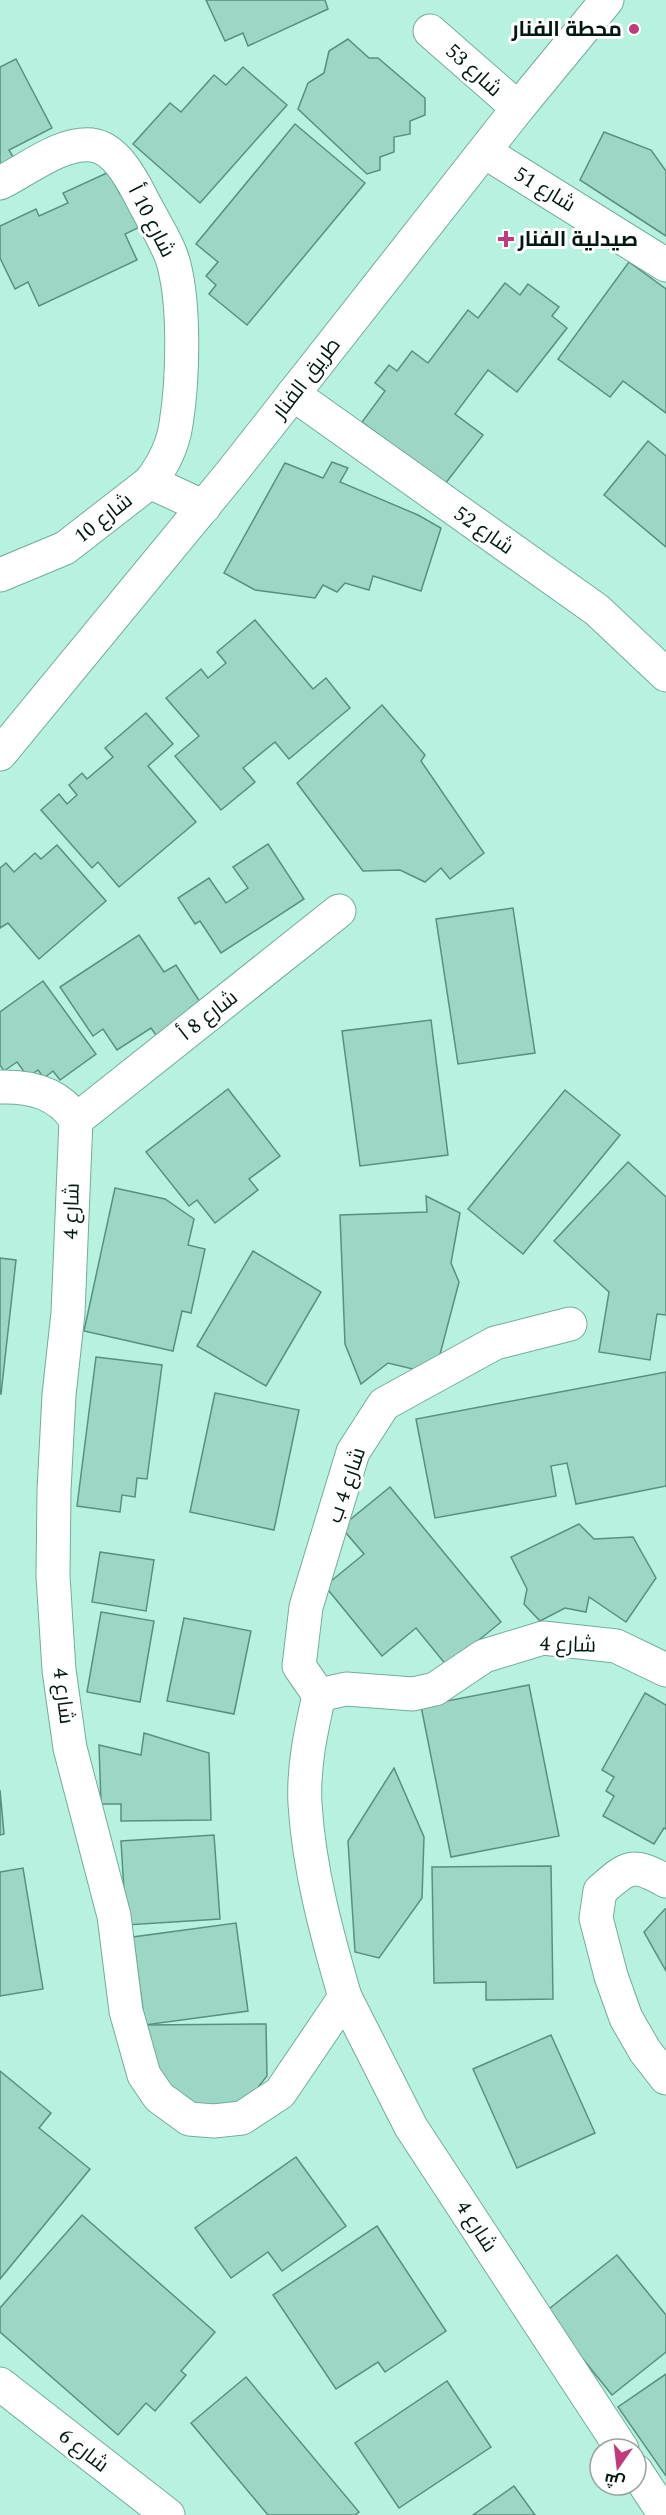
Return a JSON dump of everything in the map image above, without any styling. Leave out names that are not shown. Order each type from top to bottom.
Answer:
[{"type":"street","name":"طريق الفنار","points":[[0,754],[204,507],[518,108],[608,0]]},
{"type":"street","name":"شارع 53","points":[[430,31],[518,108]]},
{"type":"street","name":"شارع 10 أ","points":[[0,183],[75,145],[93,145],[110,151],[134,182],[174,264],[180,318],[181,377],[176,426],[166,457],[150,482]]},
{"type":"street","name":"شارع 51","points":[[485,152],[666,265]]},
{"type":"street","name":"شارع 52","points":[[293,393],[597,610],[666,675]]},
{"type":"street","name":"شارع 10","points":[[0,575],[65,548],[150,482],[204,507]]},
{"type":"street","name":"شارع 8 أ","points":[[76,1120],[339,911]]},
{"type":"street","points":[[0,1087],[24,1088],[55,1096],[76,1120]]},
{"type":"street","name":"شارع 4","points":[[76,1120],[68,1313],[59,1395],[54,1490],[53,1576],[59,1670],[70,1748],[114,1916],[126,2011],[144,2075],[159,2097],[189,2119],[214,2121],[242,2118],[280,2093],[345,1997]]},
{"type":"street","name":"شارع 4 ب","points":[[319,1695],[299,1666],[306,1607],[353,1452],[384,1404],[495,1343],[570,1324]]},
{"type":"street","name":"شارع 4","points":[[614,2437],[411,2127],[345,1997],[325,1928],[305,1804],[307,1747],[319,1695],[346,1689],[413,1694],[435,1689],[484,1656],[543,1638],[616,1646],[666,1670]]},
{"type":"street","points":[[666,1881],[644,1868],[622,1871],[600,1891],[596,1918],[610,1976],[626,2018],[645,2051],[666,2078]]},
{"type":"street","name":"شارع 6","points":[[0,2385],[168,2515]]},
{"type":"street","points":[[648,2489],[665,2515]]},
{"type":"building","points":[[206,0],[325,0],[328,9],[248,46],[243,33],[225,41]]},
{"type":"building","points":[[348,39],[369,58],[378,58],[425,98],[425,115],[410,121],[410,134],[394,137],[394,152],[380,157],[380,170],[367,174],[298,109],[308,83],[324,73],[329,51]]},
{"type":"building","points":[[16,59],[52,128],[9,150],[16,162],[0,170],[0,67]]},
{"type":"building","points":[[243,67],[287,105],[200,203],[133,144],[170,103],[181,112],[214,75],[226,85]]},
{"type":"building","points":[[295,124],[365,183],[247,325],[209,294],[216,285],[206,276],[218,262],[196,244]]},
{"type":"building","points":[[604,132],[651,150],[666,171],[666,236],[580,180]]},
{"type":"building","points":[[109,172],[120,194],[124,192],[140,227],[125,234],[137,260],[39,306],[28,282],[15,289],[0,258],[0,226],[36,209],[39,216],[68,203],[63,193]]},
{"type":"building","points":[[629,262],[666,289],[666,413],[623,381],[610,397],[558,359]]},
{"type":"building","points":[[505,283],[520,295],[528,284],[559,307],[552,316],[567,328],[517,392],[488,370],[455,414],[483,435],[445,484],[362,422],[385,391],[375,383],[389,365],[397,371],[412,351],[428,363],[468,310],[478,318]]},
{"type":"building","points":[[648,441],[666,456],[666,547],[604,495]]},
{"type":"building","points":[[332,462],[348,468],[340,482],[418,515],[441,528],[421,591],[373,576],[369,590],[345,583],[337,592],[323,585],[315,598],[255,590],[224,573],[285,463],[323,478]]},
{"type":"building","points":[[255,620],[313,689],[326,678],[350,708],[289,759],[275,742],[243,768],[255,782],[221,810],[175,756],[199,736],[166,698],[201,669],[208,678],[226,663],[217,652]]},
{"type":"building","points":[[382,705],[425,755],[421,761],[484,853],[450,879],[441,868],[425,882],[400,870],[363,871],[297,783]]},
{"type":"building","points":[[146,713],[173,744],[148,766],[196,822],[119,887],[98,862],[92,868],[41,810],[59,794],[67,804],[77,795],[69,785],[82,773],[87,779],[113,757],[105,748]]},
{"type":"building","points":[[268,844],[304,899],[221,953],[200,921],[195,924],[178,898],[209,878],[226,903],[248,888],[233,867]]},
{"type":"building","points":[[57,845],[106,901],[39,959],[8,923],[0,928],[0,868],[6,863],[14,872],[35,853],[41,859]]},
{"type":"building","points":[[513,908],[535,1053],[458,1064],[436,919]]},
{"type":"building","points":[[139,935],[164,972],[176,965],[202,1005],[156,1035],[151,1028],[117,1050],[103,1029],[93,1036],[60,987]]},
{"type":"building","points":[[43,981],[96,1054],[60,1080],[53,1071],[44,1078],[38,1070],[28,1077],[17,1062],[4,1071],[0,1065],[0,1012]]},
{"type":"building","points":[[431,1020],[448,1155],[360,1166],[342,1031]]},
{"type":"building","points":[[228,1089],[280,1156],[249,1179],[258,1190],[215,1223],[197,1200],[189,1206],[146,1152]]},
{"type":"building","points":[[565,1090],[620,1135],[523,1254],[468,1209]]},
{"type":"building","points":[[628,1162],[666,1197],[666,1315],[657,1314],[650,1360],[599,1352],[609,1292],[554,1241]]},
{"type":"building","points":[[115,1188],[165,1199],[194,1219],[188,1245],[205,1249],[191,1313],[182,1311],[173,1351],[84,1331]]},
{"type":"building","points":[[426,1196],[460,1213],[451,1263],[459,1282],[438,1362],[421,1371],[388,1363],[361,1384],[345,1344],[340,1215],[427,1212]]},
{"type":"building","points":[[253,1251],[321,1292],[266,1386],[197,1346]]},
{"type":"building","points":[[0,1258],[16,1260],[1,1394],[0,1394]]},
{"type":"building","points":[[96,1357],[162,1365],[147,1479],[137,1478],[135,1497],[122,1495],[120,1512],[77,1506]]},
{"type":"building","points":[[666,1372],[666,1486],[576,1504],[567,1463],[551,1466],[556,1496],[435,1518],[416,1419]]},
{"type":"building","points":[[215,1393],[299,1410],[274,1530],[190,1512]]},
{"type":"building","points":[[390,1487],[501,1622],[447,1666],[416,1628],[382,1656],[325,1586],[364,1554],[341,1527]]},
{"type":"building","points":[[579,1524],[594,1539],[633,1537],[656,1578],[626,1622],[589,1597],[586,1612],[565,1608],[540,1621],[524,1604],[527,1589],[511,1557]]},
{"type":"building","points":[[100,1552],[154,1560],[146,1611],[92,1602]]},
{"type":"building","points":[[101,1612],[154,1621],[140,1702],[87,1692]]},
{"type":"building","points":[[184,1618],[251,1631],[234,1714],[167,1701]]},
{"type":"building","points":[[529,1685],[559,1836],[451,1857],[421,1706]]},
{"type":"building","points":[[645,1693],[666,1705],[666,1829],[664,1828],[654,1844],[603,1816],[614,1796],[606,1791],[614,1777],[602,1770]]},
{"type":"building","points":[[144,1733],[209,1753],[211,1820],[121,1821],[121,1804],[101,1804],[99,1745],[141,1755]]},
{"type":"building","points":[[394,1768],[424,1837],[422,1898],[379,1958],[355,1952],[348,1841]]},
{"type":"building","points":[[0,1790],[4,1834],[0,1835]]},
{"type":"building","points":[[214,1835],[220,1919],[126,1925],[121,1841]]},
{"type":"building","points":[[551,1866],[553,1999],[486,2000],[486,1982],[434,1983],[432,1867]]},
{"type":"building","points":[[23,1868],[43,1989],[0,1996],[0,1872]]},
{"type":"building","points":[[666,1909],[666,1971],[644,1932]]},
{"type":"building","points":[[236,1923],[248,2011],[145,2025],[133,1937]]},
{"type":"building","points":[[266,2024],[267,2076],[244,2105],[193,2112],[154,2078],[146,2025]]},
{"type":"building","points":[[551,2035],[595,2133],[517,2168],[473,2069]]},
{"type":"building","points":[[0,2071],[51,2113],[39,2128],[90,2169],[0,2279]]},
{"type":"building","points":[[296,2157],[346,2226],[282,2271],[268,2252],[231,2278],[195,2228]]},
{"type":"building","points":[[82,2215],[215,2332],[181,2371],[186,2375],[155,2411],[146,2403],[118,2435],[0,2332],[0,2308]]},
{"type":"building","points":[[377,2226],[446,2331],[385,2372],[378,2362],[336,2389],[273,2295]]},
{"type":"building","points":[[617,2255],[666,2315],[666,2352],[612,2395],[545,2312]]},
{"type":"building","points":[[666,2374],[666,2476],[648,2450],[648,2437],[639,2437],[618,2407]]},
{"type":"building","points":[[246,2377],[359,2512],[355,2515],[268,2515],[191,2423]]},
{"type":"building","points":[[447,2381],[491,2447],[399,2508],[355,2443]]},
{"type":"building","points":[[514,2486],[535,2515],[473,2515]]},
{"type":"place","name":"محطة الفنار","points":[[634,29]]},
{"type":"place","name":"صيدلية الفنار","points":[[506,239]]}]
